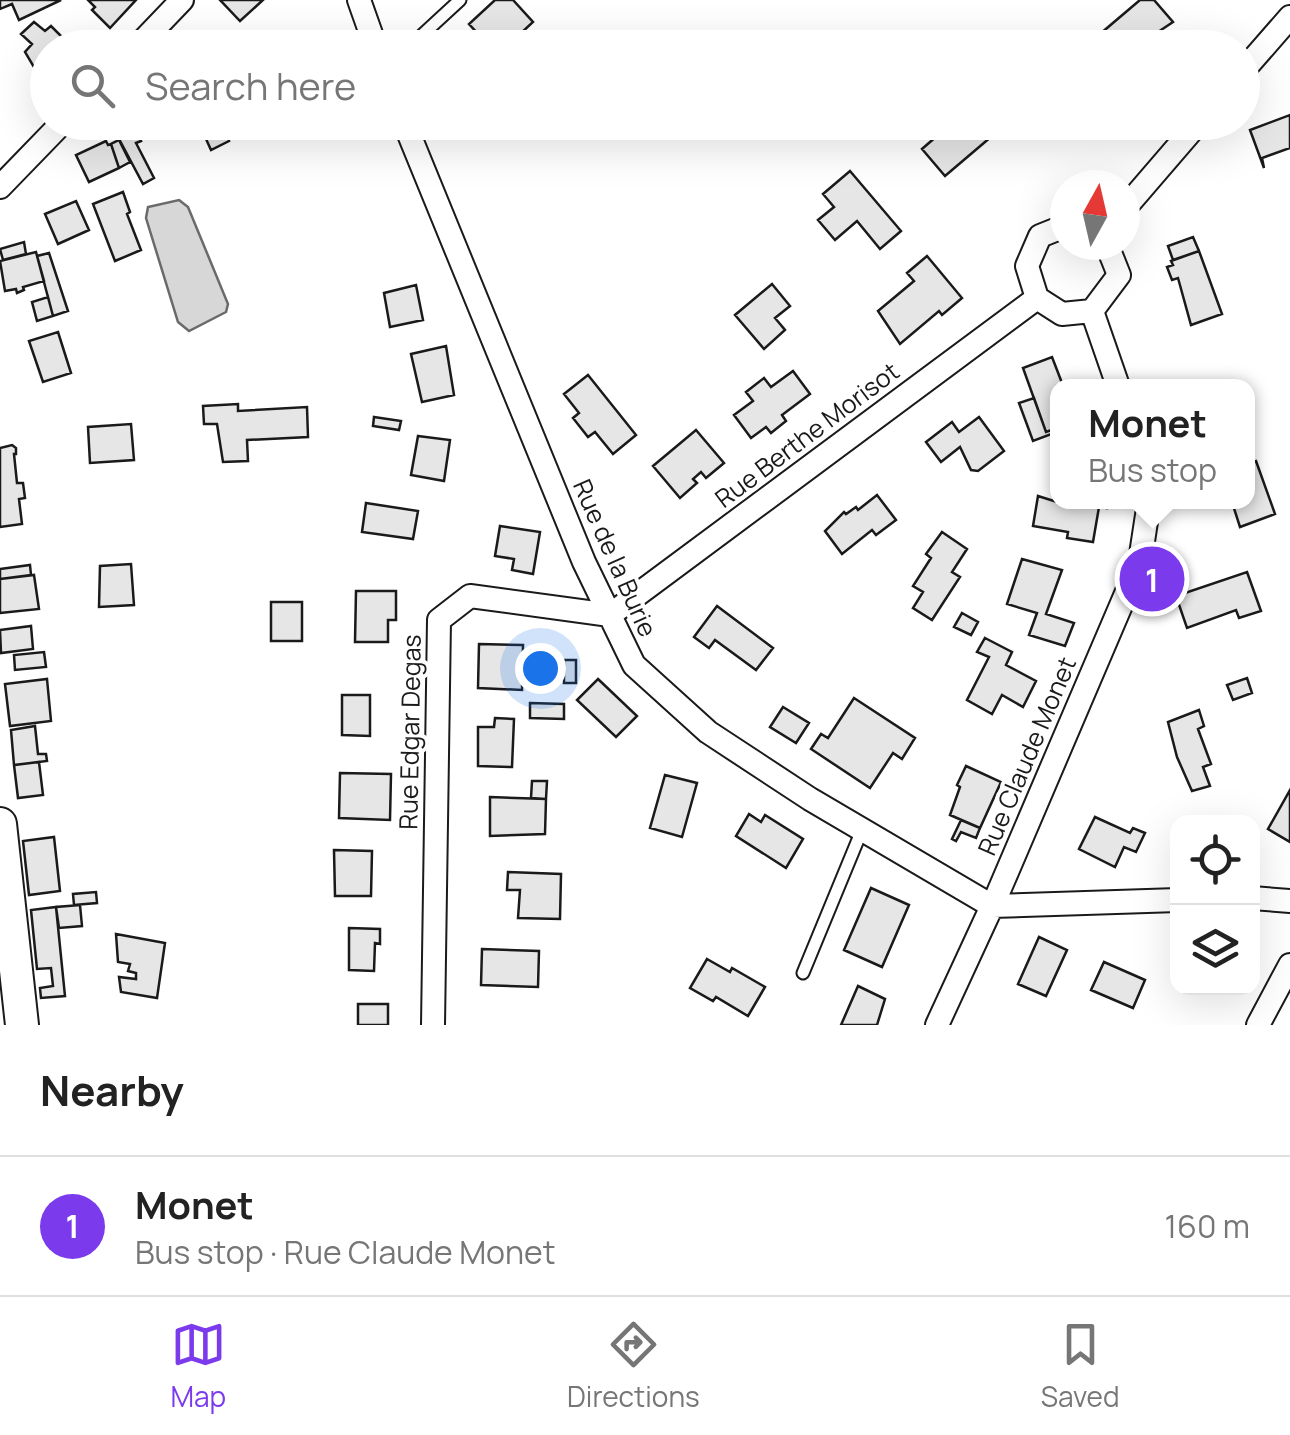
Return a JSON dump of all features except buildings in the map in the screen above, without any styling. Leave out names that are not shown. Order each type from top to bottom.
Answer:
[{"type":"street","points":[[153,30],[182,0]]},
{"type":"street","points":[[359,0],[370,30]]},
{"type":"street","points":[[1260,51],[1290,17]]},
{"type":"street","points":[[0,187],[46,140]]},
{"type":"street","name":"Rue de la Burie","points":[[411,140],[584,562],[634,665],[708,732],[862,830],[992,906]]},
{"type":"street","points":[[1140,191],[1184,140]]},
{"type":"street","points":[[1050,232],[1040,236],[1027,266],[1037,298],[1062,314],[1092,311],[1118,276],[1112,260]]},
{"type":"street","name":"Rue Berthe Morisot","points":[[610,615],[1037,298]]},
{"type":"street","points":[[1092,311],[1116,379]]},
{"type":"street","name":"Rue Claude Monet","points":[[937,1025],[1140,562],[1147,509]]},
{"type":"street","name":"Rue Edgar Degas","points":[[433,1025],[439,620],[470,596],[610,615]]},
{"type":"street","points":[[0,824],[22,1025]]},
{"type":"street","points":[[1260,899],[1290,901]]},
{"type":"street","points":[[992,906],[1170,900]]},
{"type":"street","points":[[1258,1025],[1290,966]]},
{"type":"lane","points":[[428,30],[460,0]]},
{"type":"lane","points":[[803,973],[862,830]]},
{"type":"shaded area","points":[[179,200],[188,207],[228,304],[226,312],[189,331],[178,322],[146,218],[148,207]]},
{"type":"place","name":"Monet","points":[[1152,579]]}]
